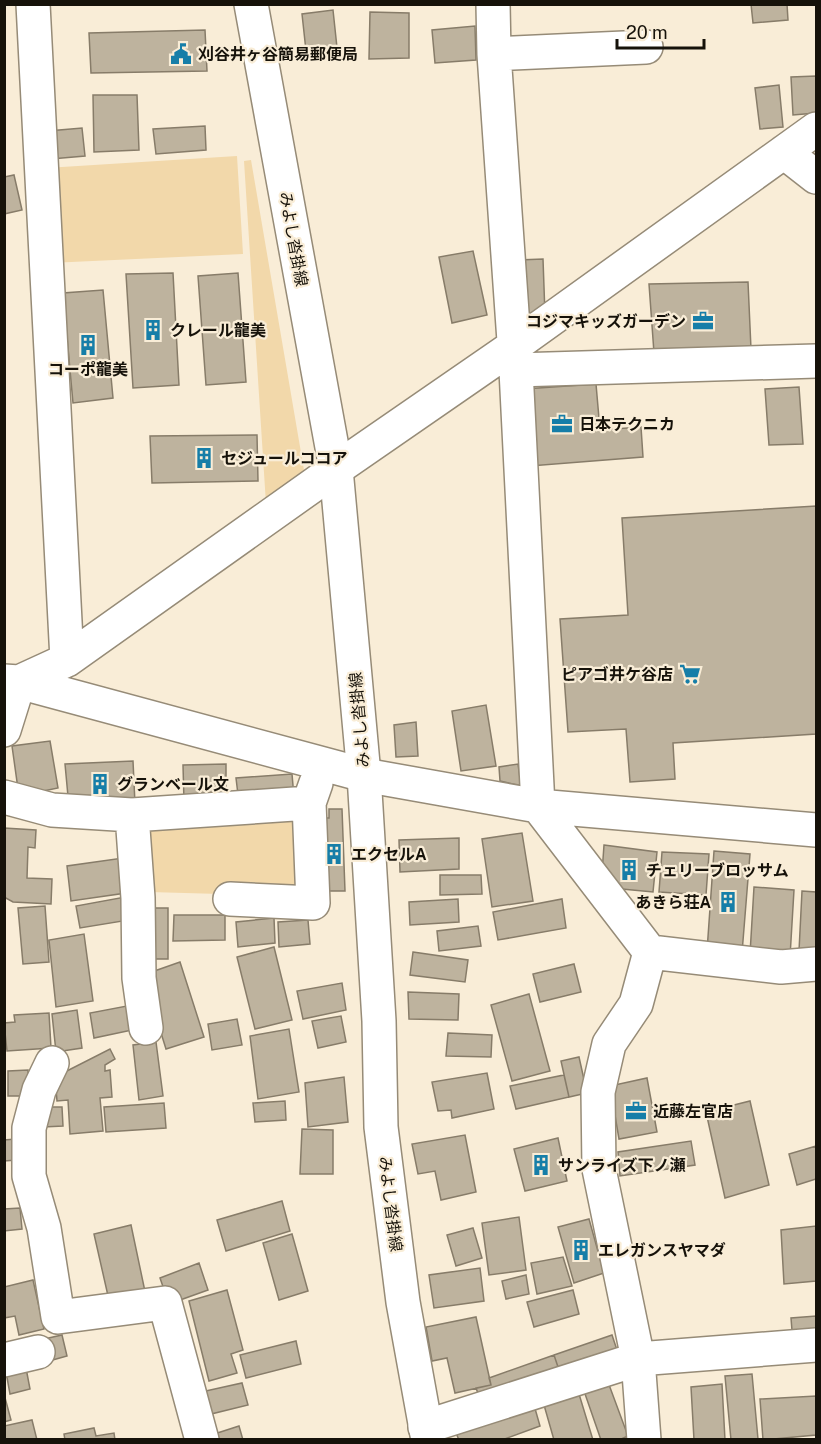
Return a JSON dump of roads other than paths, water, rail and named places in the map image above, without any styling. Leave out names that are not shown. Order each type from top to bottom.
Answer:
[{"type":"street","points":[[33,4],[67,660]]},
{"type":"street","name":"みよし沓掛線","points":[[251,4],[336,469],[364,775],[379,1021],[381,1127],[403,1302],[427,1433]]},
{"type":"street","points":[[493,4],[494,54],[515,358],[538,806],[650,952],[781,967],[816,964]]},
{"type":"street","points":[[494,54],[646,47]]},
{"type":"street","points":[[12,681],[67,660],[336,469],[515,358],[816,129]]},
{"type":"street","points":[[784,152],[816,177]]},
{"type":"street","points":[[515,358],[816,361]]},
{"type":"street","points":[[4,730],[12,681]]},
{"type":"street","points":[[12,681],[364,775],[538,806],[816,830]]},
{"type":"street","points":[[230,899],[313,903],[309,803],[323,764]]},
{"type":"street","points":[[4,797],[51,810],[132,815],[309,803]]},
{"type":"street","points":[[132,815],[138,898],[139,978],[146,1028]]},
{"type":"street","points":[[644,1440],[638,1359],[599,1169],[598,1092],[609,1044],[636,1004],[650,952]]},
{"type":"street","points":[[52,1063],[39,1090],[29,1128],[29,1176],[44,1228],[58,1317],[165,1303],[202,1440]]},
{"type":"street","points":[[427,1433],[638,1359],[816,1346]]},
{"type":"street","points":[[4,1360],[38,1352]]},
{"type":"place","name":"刈谷井ヶ谷簡易郵便局","points":[[181,54]]},
{"type":"place","name":"コジマキッズガーデン","points":[[703,321]]},
{"type":"place","name":"クレール龍美","points":[[153,330]]},
{"type":"place","name":"コーポ龍美","points":[[88,345]]},
{"type":"place","name":"日本テクニカ","points":[[562,424]]},
{"type":"place","name":"セジュールココア","points":[[204,458]]},
{"type":"place","name":"ピアゴ井ケ谷店","points":[[690,674]]},
{"type":"place","name":"グランベール文","points":[[100,784]]},
{"type":"place","name":"エクセルA","points":[[334,854]]},
{"type":"place","name":"チェリーブロッサム","points":[[629,870]]},
{"type":"place","name":"あきら荘A","points":[[728,902]]},
{"type":"place","name":"近藤左官店","points":[[636,1111]]},
{"type":"place","name":"サンライズ下ノ瀬","points":[[541,1165]]},
{"type":"place","name":"エレガンスヤマダ","points":[[581,1250]]}]
